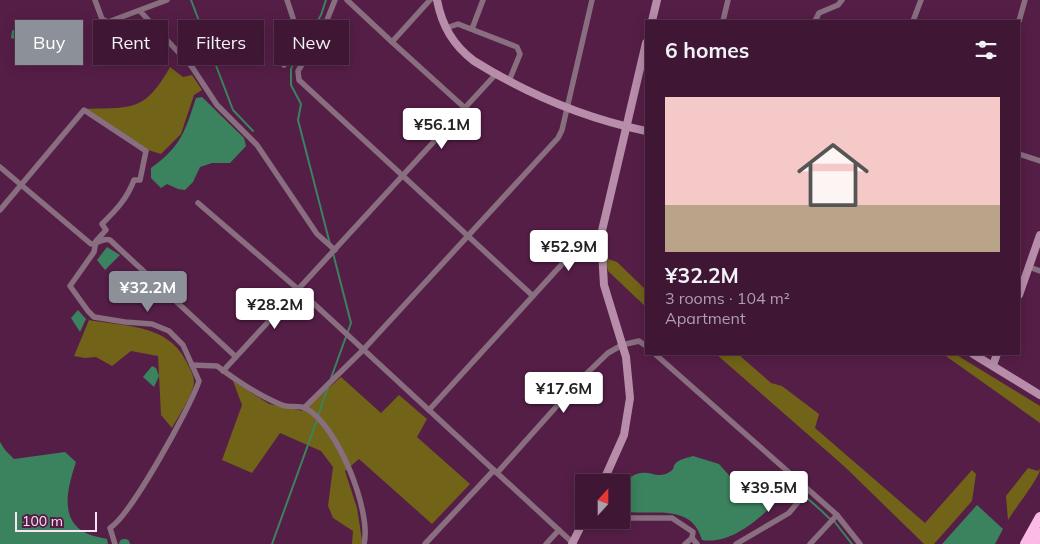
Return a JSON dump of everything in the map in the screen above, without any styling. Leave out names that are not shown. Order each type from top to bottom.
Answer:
[{"type":"highway","points":[[1025,544],[1040,517]]},
{"type":"highway","points":[[1034,544],[1040,533]]},
{"type":"street","points":[[95,0],[102,19],[106,22],[167,0]]},
{"type":"street","points":[[287,0],[294,20]]},
{"type":"street","points":[[335,0],[330,14],[298,71],[297,77],[533,296]]},
{"type":"street","points":[[347,0],[466,109]]},
{"type":"street","points":[[392,42],[430,0]]},
{"type":"street","points":[[437,0],[446,28],[461,50],[496,74],[567,109],[645,132]]},
{"type":"street","points":[[472,29],[483,0]]},
{"type":"street","points":[[304,408],[363,350],[558,138],[567,109],[592,0]]},
{"type":"street","points":[[652,20],[657,0]]},
{"type":"street","points":[[724,20],[728,0]]},
{"type":"street","points":[[815,20],[819,12],[838,5],[842,0]]},
{"type":"street","points":[[913,20],[921,0]]},
{"type":"street","points":[[1019,20],[1025,0]]},
{"type":"street","points":[[140,11],[192,67],[217,105],[257,145],[317,234],[335,250]]},
{"type":"street","points":[[446,28],[456,24],[514,45],[519,49],[520,54],[510,81]]},
{"type":"street","points":[[607,474],[620,446],[628,412],[630,385],[622,345],[604,285],[601,241],[645,47]]},
{"type":"street","points":[[223,371],[466,109],[496,74]]},
{"type":"street","points":[[0,210],[84,110],[146,152],[140,180],[134,180],[129,194],[116,212],[102,224],[106,230],[96,241],[96,244],[71,284],[88,312],[99,318],[152,324],[169,331],[183,345],[198,379],[198,384],[160,458],[124,515],[110,528],[115,544]]},
{"type":"street","points":[[1020,154],[1040,161]]},
{"type":"street","points":[[0,167],[91,244],[96,244],[104,239],[110,240],[236,357]]},
{"type":"street","points":[[198,203],[299,290],[572,543],[579,529]]},
{"type":"street","points":[[1020,292],[1040,235]]},
{"type":"street","points":[[429,410],[584,240],[601,241]]},
{"type":"street","points":[[1029,268],[1040,271]]},
{"type":"street","points":[[425,544],[496,472],[581,379],[608,353],[622,345],[638,341],[645,345]]},
{"type":"street","points":[[656,355],[837,515],[860,544]]},
{"type":"street","points":[[975,355],[1040,394]]},
{"type":"street","points":[[993,365],[997,355]]},
{"type":"street","points":[[192,365],[217,366],[284,406],[304,408],[322,423],[338,446],[361,508],[366,533],[364,544]]},
{"type":"street","points":[[736,544],[789,513],[808,490]]},
{"type":"street","points":[[810,544],[837,515]]},
{"type":"street","points":[[630,518],[672,518],[694,532],[692,538],[685,544]]},
{"type":"street","points":[[546,544],[559,530]]},
{"type":"street","points":[[692,538],[697,544]]},
{"type":"shaded area","points":[[15,29],[15,39],[11,38],[12,31]]},
{"type":"shaded area","points":[[170,67],[183,77],[192,75],[202,90],[194,95],[181,134],[161,154],[148,150],[84,109],[135,105],[152,93]]},
{"type":"shaded area","points":[[202,97],[244,138],[246,146],[230,163],[212,163],[200,167],[193,182],[185,190],[167,184],[161,188],[151,178],[151,168],[176,145],[189,120],[196,98]]},
{"type":"shaded area","points":[[107,247],[120,255],[105,270],[97,260]]},
{"type":"shaded area","points":[[605,258],[617,262],[645,289],[645,306],[608,271]]},
{"type":"shaded area","points":[[78,310],[86,319],[80,332],[71,318]]},
{"type":"shaded area","points":[[89,320],[146,330],[170,342],[180,352],[191,371],[194,383],[188,399],[172,428],[161,415],[158,356],[131,351],[112,366],[96,357],[74,356]]},
{"type":"shaded area","points":[[717,355],[739,355],[771,383],[782,386],[819,414],[815,428],[925,523],[972,470],[976,474],[972,501],[934,544],[924,544],[845,467]]},
{"type":"shaded area","points":[[944,355],[957,355],[1040,406],[1040,423]]},
{"type":"shaded area","points":[[152,366],[156,368],[159,376],[154,387],[143,377]]},
{"type":"shaded area","points":[[341,377],[381,413],[399,395],[427,419],[417,437],[470,484],[432,524],[359,459],[345,471],[357,508],[362,540],[361,544],[352,544],[353,531],[333,518],[328,506],[333,467],[321,451],[280,433],[252,473],[222,460],[242,405],[233,381],[269,404],[303,411]]},
{"type":"shaded area","points":[[0,442],[14,459],[65,452],[76,462],[68,500],[71,518],[76,526],[84,532],[107,539],[108,544],[0,544]]},
{"type":"shaded area","points":[[693,456],[719,464],[735,482],[747,483],[755,488],[771,486],[772,504],[755,521],[738,532],[721,539],[712,540],[702,540],[697,528],[689,520],[679,515],[630,512],[630,478],[643,473],[665,474],[683,459]]},
{"type":"shaded area","points":[[1028,468],[1038,471],[1040,469],[1039,473],[1008,520],[1006,496]]},
{"type":"shaded area","points":[[977,505],[1003,529],[995,544],[942,544]]},
{"type":"waterway","points":[[191,0],[233,110],[253,131]]},
{"type":"waterway","points":[[326,0],[321,15],[295,59],[291,69],[291,85],[301,104],[298,120],[330,244]]},
{"type":"waterway","points":[[331,378],[351,323],[333,253]]},
{"type":"waterway","points":[[318,416],[328,387]]},
{"type":"waterway","points":[[272,544],[317,420]]},
{"type":"waterway","points":[[771,488],[779,486],[795,490],[811,501],[830,519]]},
{"type":"waterway","points":[[834,521],[852,544]]}]
